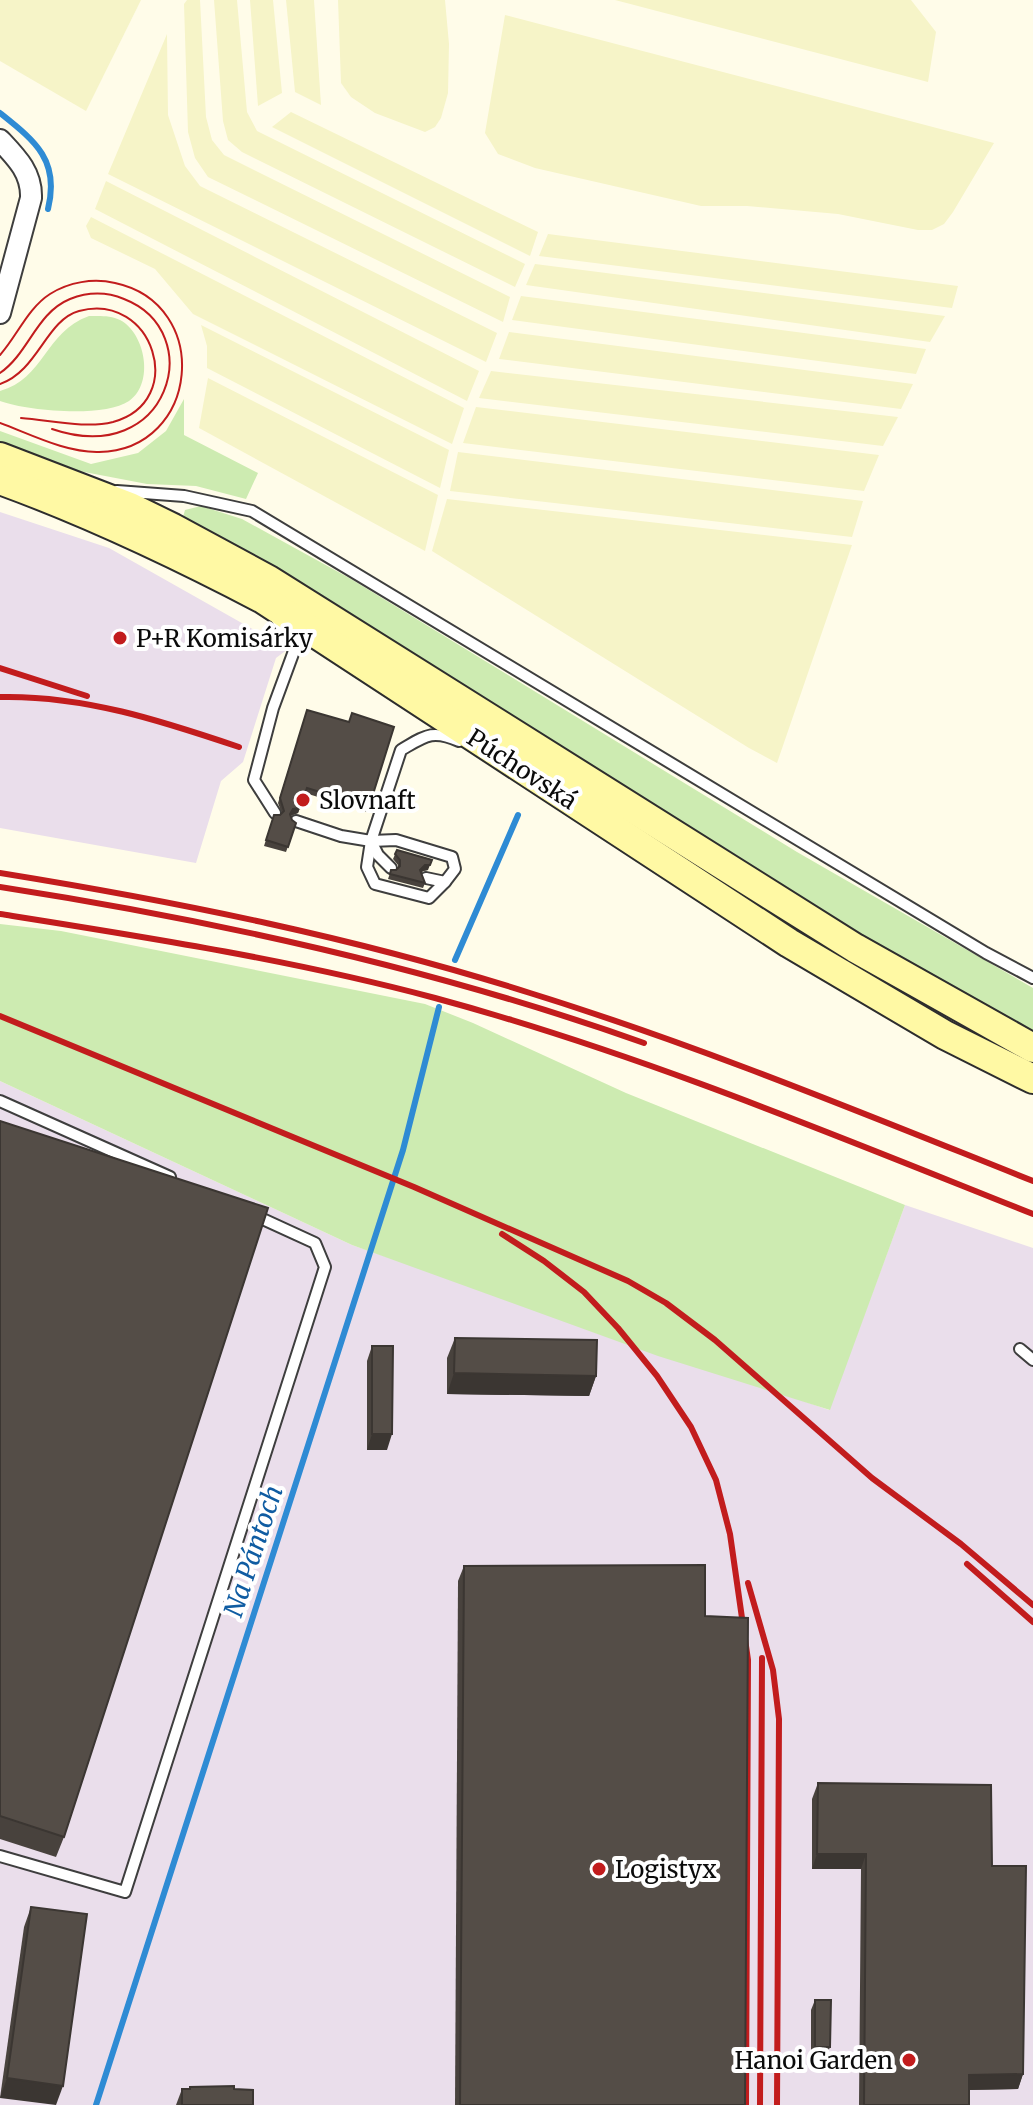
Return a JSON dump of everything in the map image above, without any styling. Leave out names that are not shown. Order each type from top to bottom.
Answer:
[{"type":"main road","name":"Púchovská","points":[[0,457],[87,489],[173,528],[269,580],[855,948],[1033,1048]]},
{"type":"main road","name":"Púchovská","points":[[0,480],[171,550],[263,599],[789,943],[876,996],[1033,1079]]},
{"type":"street","points":[[0,140],[23,167],[32,187],[0,313]]},
{"type":"lane","points":[[87,489],[184,496],[252,511],[986,953],[1033,978]]},
{"type":"lane","points":[[263,599],[294,651],[273,708],[254,780],[275,813]]},
{"type":"lane","points":[[296,821],[341,836],[371,841],[396,840],[452,857],[455,869],[429,898],[375,884],[367,867],[371,841],[401,750],[429,734],[445,735],[571,801]]},
{"type":"lane","points":[[371,841],[378,855],[391,868]]},
{"type":"lane","points":[[426,878],[445,882]]},
{"type":"lane","points":[[0,1101],[187,1185]]},
{"type":"lane","points":[[0,1856],[125,1892],[325,1267],[315,1243],[244,1211]]},
{"type":"lane","points":[[1020,1349],[1033,1360]]},
{"type":"shaded area","points":[[0,0],[141,0],[86,111],[0,61]]},
{"type":"shaded area","points":[[187,0],[200,0],[206,117],[212,140],[224,155],[510,297],[503,322],[208,177],[195,158],[188,132],[184,4]]},
{"type":"shaded area","points":[[214,0],[237,0],[247,112],[257,131],[525,264],[515,287],[242,152],[228,140],[223,121]]},
{"type":"shaded area","points":[[250,0],[273,0],[282,93],[258,106]]},
{"type":"shaded area","points":[[286,0],[314,0],[321,105],[295,92]]},
{"type":"shaded area","points":[[338,0],[445,0],[449,44],[448,93],[435,127],[425,132],[375,113],[351,97],[341,83]]},
{"type":"shaded area","points":[[615,0],[911,0],[936,32],[928,82]]},
{"type":"shaded area","points":[[505,15],[994,143],[953,212],[944,224],[932,230],[838,214],[747,206],[701,206],[535,168],[498,154],[485,133]]},
{"type":"shaded area","points":[[167,34],[168,115],[185,166],[200,186],[497,333],[486,362],[108,174]]},
{"type":"shaded area","points":[[291,112],[538,232],[530,256],[272,127]]},
{"type":"shaded area","points":[[106,181],[479,371],[467,401],[95,209]]},
{"type":"shaded area","points":[[91,217],[464,408],[452,444],[193,314],[155,269],[91,238],[86,226]]},
{"type":"shaded area","points":[[548,234],[958,286],[952,308],[539,256]]},
{"type":"shaded area","points":[[535,264],[945,316],[930,342],[526,285]]},
{"type":"shaded area","points":[[521,296],[926,349],[916,374],[512,320]]},
{"type":"shaded area","points":[[201,325],[449,450],[440,488],[207,368],[207,346]]},
{"type":"shaded area","points":[[509,332],[913,384],[901,409],[499,359]]},
{"type":"shaded area","points":[[491,371],[898,417],[883,446],[479,398]]},
{"type":"shaded area","points":[[208,378],[438,495],[425,551],[199,428]]},
{"type":"shaded area","points":[[476,407],[879,455],[864,491],[463,443]]},
{"type":"shaded area","points":[[458,452],[863,501],[852,537],[450,491]]},
{"type":"shaded area","points":[[447,499],[852,545],[777,763],[432,551]]},
{"type":"shaded area","points":[[0,512],[109,548],[288,649],[276,658],[243,762],[221,781],[196,863],[0,828]]},
{"type":"shaded area","points":[[0,1081],[352,1245],[829,1410],[905,1205],[1033,1248],[1033,2105],[0,2105]]},
{"type":"green space","points":[[89,316],[116,318],[129,326],[136,336],[144,359],[144,371],[137,393],[129,401],[102,410],[66,411],[28,408],[0,401],[0,391],[26,376],[63,333]]},
{"type":"green space","points":[[184,399],[184,435],[258,473],[246,499],[196,486],[147,484],[79,471],[0,445],[0,431],[91,464],[138,453],[166,431]]},
{"type":"green space","points":[[201,506],[242,519],[351,579],[797,852],[1033,988],[1033,1034],[915,971],[183,517],[185,510]]},
{"type":"green space","points":[[0,924],[61,931],[425,1004],[626,1093],[905,1205],[830,1410],[658,1356],[352,1245],[0,1081]]},
{"type":"building","points":[[307,710],[349,722],[352,713],[394,727],[369,807],[307,788],[300,808],[293,809],[290,814],[296,823],[288,847],[266,840],[274,815],[284,811],[280,798]]},
{"type":"building","points":[[397,850],[432,860],[430,865],[420,870],[425,883],[390,874],[391,870],[400,866],[395,854]]},
{"type":"building","points":[[0,1121],[268,1208],[64,1837],[0,1816]]},
{"type":"building","points":[[455,1338],[597,1340],[596,1376],[454,1373]]},
{"type":"building","points":[[372,1346],[393,1346],[392,1434],[372,1434]]},
{"type":"building","name":"Logistyx","points":[[705,1565],[705,1616],[748,1618],[745,2105],[460,2105],[464,1566]]},
{"type":"building","points":[[818,1783],[991,1785],[992,1866],[1026,1866],[1023,2074],[969,2075],[969,2105],[864,2105],[866,1854],[817,1854]]},
{"type":"building","points":[[31,1907],[87,1914],[63,2086],[7,2078]]},
{"type":"building","points":[[815,2000],[831,2000],[830,2047],[815,2047]]},
{"type":"building","points":[[234,2086],[234,2089],[253,2090],[253,2105],[182,2105],[182,2089]]},
{"type":"waterway","name":"Na Pántoch","points":[[0,113],[42,153],[50,177],[48,209]]},
{"type":"waterway","name":"Na Pántoch","points":[[455,960],[518,815]]},
{"type":"waterway","name":"Na Pántoch","points":[[96,2105],[403,1150],[439,1007]]},
{"type":"tram line","points":[[0,355],[29,314],[50,294],[73,284],[107,282],[147,296],[168,318],[180,345],[182,375],[174,403],[158,428],[133,445],[99,452],[74,449],[0,423]]},
{"type":"tram line","points":[[0,373],[10,365],[49,314],[70,299],[91,294],[111,295],[124,299],[150,316],[165,339],[169,365],[164,391],[149,414],[125,430],[92,436],[52,429]]},
{"type":"tram line","points":[[0,384],[24,368],[58,324],[79,311],[105,309],[126,317],[142,332],[152,351],[155,372],[150,393],[136,410],[102,424],[21,418]]},
{"type":"railway","points":[[0,668],[87,696]]},
{"type":"railway","points":[[0,697],[92,705],[151,719],[239,747]]},
{"type":"railway","points":[[0,873],[267,923],[465,973],[721,1058],[1033,1181]]},
{"type":"railway","points":[[0,887],[164,915],[326,950],[486,992],[644,1043]]},
{"type":"railway","points":[[0,914],[273,961],[381,984],[511,1020],[737,1097],[1033,1214]]},
{"type":"railway","points":[[0,1016],[414,1187],[628,1281],[666,1303],[715,1340],[872,1478],[961,1544],[1033,1605]]},
{"type":"railway","points":[[502,1234],[584,1292],[618,1328],[657,1376],[691,1427],[716,1480],[730,1534],[748,1660],[746,2105]]},
{"type":"railway","points":[[967,1564],[1033,1622]]},
{"type":"railway","points":[[748,1583],[773,1670],[779,1719],[777,2105]]},
{"type":"railway","points":[[760,2105],[762,1658]]},
{"type":"place","name":"P+R Komisárky","points":[[120,638]]},
{"type":"place","name":"Slovnaft","points":[[303,800]]},
{"type":"place","name":"Logistyx","points":[[599,1869]]},
{"type":"place","name":"Hanoi Garden","points":[[909,2060]]}]
